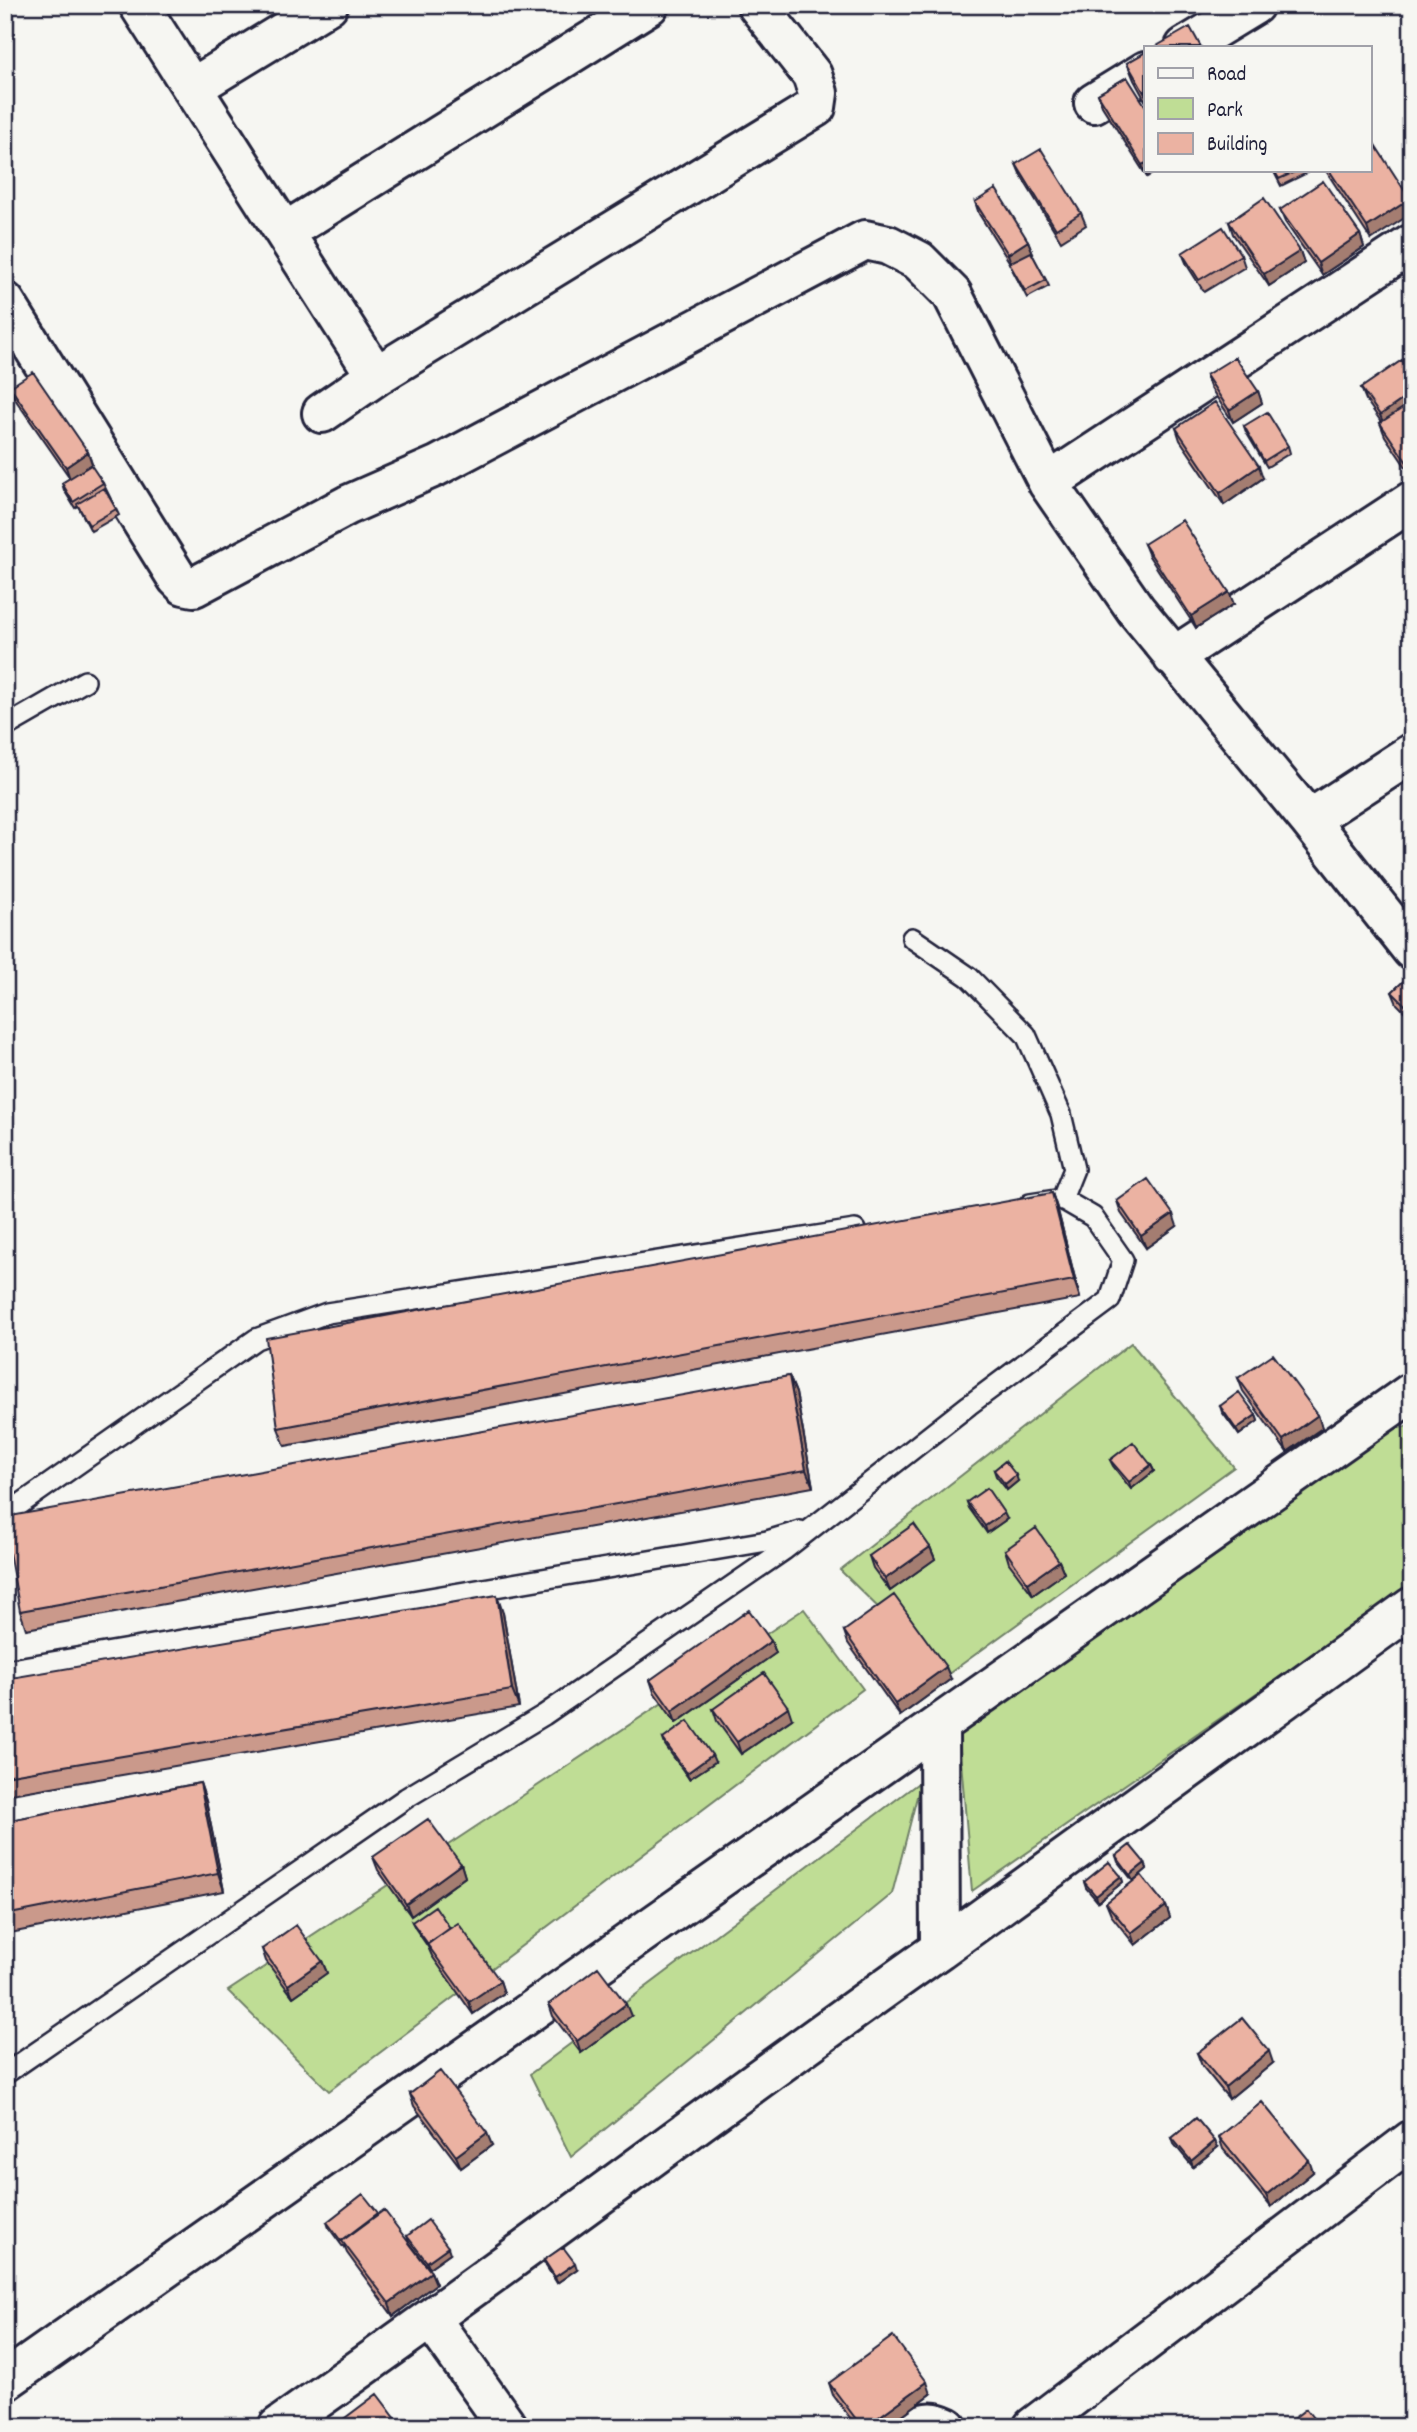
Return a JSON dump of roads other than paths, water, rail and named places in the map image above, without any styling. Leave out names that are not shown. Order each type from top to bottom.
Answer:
[{"type":"street","points":[[139,5],[376,376]]},
{"type":"street","points":[[192,88],[328,5]]},
{"type":"street","points":[[285,232],[649,5]]},
{"type":"street","points":[[322,413],[376,376],[816,107],[818,93],[811,75],[757,5]]},
{"type":"street","points":[[1187,46],[1254,5]]},
{"type":"street","points":[[1094,103],[1144,72]]},
{"type":"street","points":[[5,302],[177,578],[184,585],[194,587],[348,505],[437,466],[864,240],[888,245],[919,261],[952,293],[1048,482],[1136,610],[1412,950]]},
{"type":"street","points":[[1048,482],[1412,244]]},
{"type":"street","points":[[1173,657],[1412,500]]},
{"type":"street","points":[[1309,820],[1412,752]]},
{"type":"street","points":[[5,2381],[1412,1392]]},
{"type":"street","points":[[1365,1424],[1412,1411]]},
{"type":"street","points":[[278,2427],[430,2319],[776,2064],[940,1949],[1412,1607]]},
{"type":"street","points":[[939,1724],[940,1949]]},
{"type":"street","points":[[1032,2427],[1412,2140]]},
{"type":"street","points":[[430,2319],[508,2427]]},
{"type":"street","points":[[915,2427],[926,2422],[937,2422],[947,2427]]},
{"type":"lane","points":[[5,727],[85,681]]},
{"type":"lane","points":[[912,938],[969,977],[1026,1035],[1061,1114],[1074,1169],[1062,1199]]},
{"type":"lane","points":[[5,2074],[406,1798],[544,1714],[784,1550],[969,1405],[1110,1300],[1124,1260],[1093,1217],[1062,1199],[1009,1207]]},
{"type":"lane","points":[[5,1515],[256,1339],[327,1313],[873,1227]]},
{"type":"lane","points":[[5,1670],[767,1541],[813,1528]]}]
